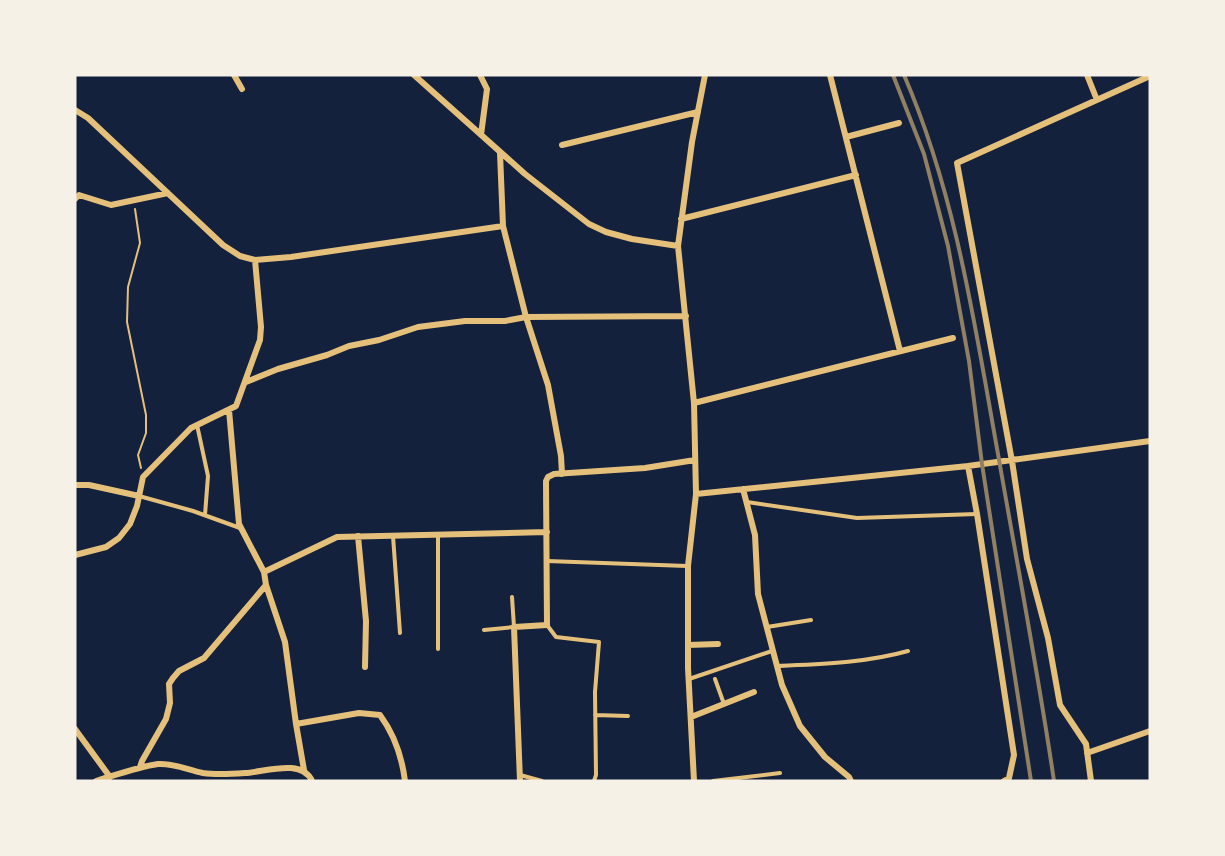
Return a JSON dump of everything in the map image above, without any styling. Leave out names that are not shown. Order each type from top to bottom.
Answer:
[{"type":"street","points":[[234,75],[242,89]]},
{"type":"street","points":[[414,75],[500,153],[552,197],[589,224],[606,232],[678,246]]},
{"type":"street","points":[[480,75],[487,89],[481,135]]},
{"type":"street","points":[[694,781],[688,679],[688,566],[696,494],[694,403],[678,246],[705,75]]},
{"type":"street","points":[[830,75],[900,351]]},
{"type":"street","points":[[1087,75],[1097,100]]},
{"type":"street","points":[[1091,781],[1086,744],[1060,705],[1048,638],[1027,559],[1012,461],[957,163],[1150,76]]},
{"type":"street","points":[[75,110],[88,118],[223,245],[240,256],[255,260],[291,257],[503,226]]},
{"type":"street","points":[[562,145],[698,112]]},
{"type":"street","points":[[846,137],[899,123]]},
{"type":"street","points":[[500,153],[503,226],[526,317],[548,385],[561,456],[562,474]]},
{"type":"street","points":[[681,219],[856,175]]},
{"type":"street","points":[[75,199],[79,195],[111,205],[168,193]]},
{"type":"street","points":[[75,555],[106,547],[119,538],[130,524],[143,477],[191,428],[236,406],[260,340],[261,327],[255,260]]},
{"type":"street","points":[[246,382],[349,346],[379,340],[418,327],[465,321],[505,321],[526,317],[686,316]]},
{"type":"street","points":[[694,403],[953,338]]},
{"type":"street","points":[[229,410],[240,528],[264,572],[266,585],[285,642],[304,770]]},
{"type":"street","points":[[696,494],[1012,461],[1150,441]]},
{"type":"street","points":[[520,778],[514,627],[547,625],[546,481],[548,477],[554,474],[645,468],[695,460]]},
{"type":"street","points":[[968,466],[1014,755],[1010,778],[1004,781]]},
{"type":"street","points":[[75,484],[139,496]]},
{"type":"street","points":[[743,489],[755,534],[758,594],[782,685],[800,726],[825,757],[851,781]]},
{"type":"street","points":[[264,572],[337,537],[547,532]]},
{"type":"street","points":[[358,536],[366,621],[365,667]]},
{"type":"street","points":[[140,767],[166,719],[170,702],[169,684],[173,678],[179,671],[204,657],[266,585]]},
{"type":"street","points":[[688,645],[718,644]]},
{"type":"street","points":[[691,717],[754,692]]},
{"type":"street","points":[[296,724],[359,713],[380,715],[389,728],[403,764],[405,781]]},
{"type":"street","points":[[75,729],[110,777]]},
{"type":"street","points":[[1087,753],[1150,731]]},
{"type":"street","points":[[96,781],[140,767],[161,764],[204,773],[221,774],[285,768],[304,770],[310,775],[312,781]]},
{"type":"lane","points":[[197,425],[208,476],[205,516]]},
{"type":"lane","points":[[139,496],[240,528]]},
{"type":"lane","points":[[747,502],[857,518],[977,514]]},
{"type":"lane","points":[[438,534],[438,649]]},
{"type":"lane","points":[[393,535],[400,633]]},
{"type":"lane","points":[[547,561],[688,566]]},
{"type":"lane","points":[[484,630],[514,627],[512,597]]},
{"type":"lane","points":[[766,627],[811,620]]},
{"type":"lane","points":[[547,625],[556,637],[599,642],[594,781]]},
{"type":"lane","points":[[688,679],[772,651]]},
{"type":"lane","points":[[776,666],[842,663],[886,658],[908,651]]},
{"type":"lane","points":[[715,679],[724,704]]},
{"type":"lane","points":[[595,715],[628,716]]},
{"type":"lane","points":[[713,781],[780,773]]},
{"type":"lane","points":[[520,778],[542,781]]},
{"type":"path","points":[[134,200],[140,243],[128,287],[127,322],[146,415],[146,433],[138,455],[143,477]]},
{"type":"railway","points":[[893,75],[924,154],[948,246],[969,361],[982,464],[1031,781]]},
{"type":"railway","points":[[904,75],[922,120],[951,214],[972,309],[1054,781]]}]
